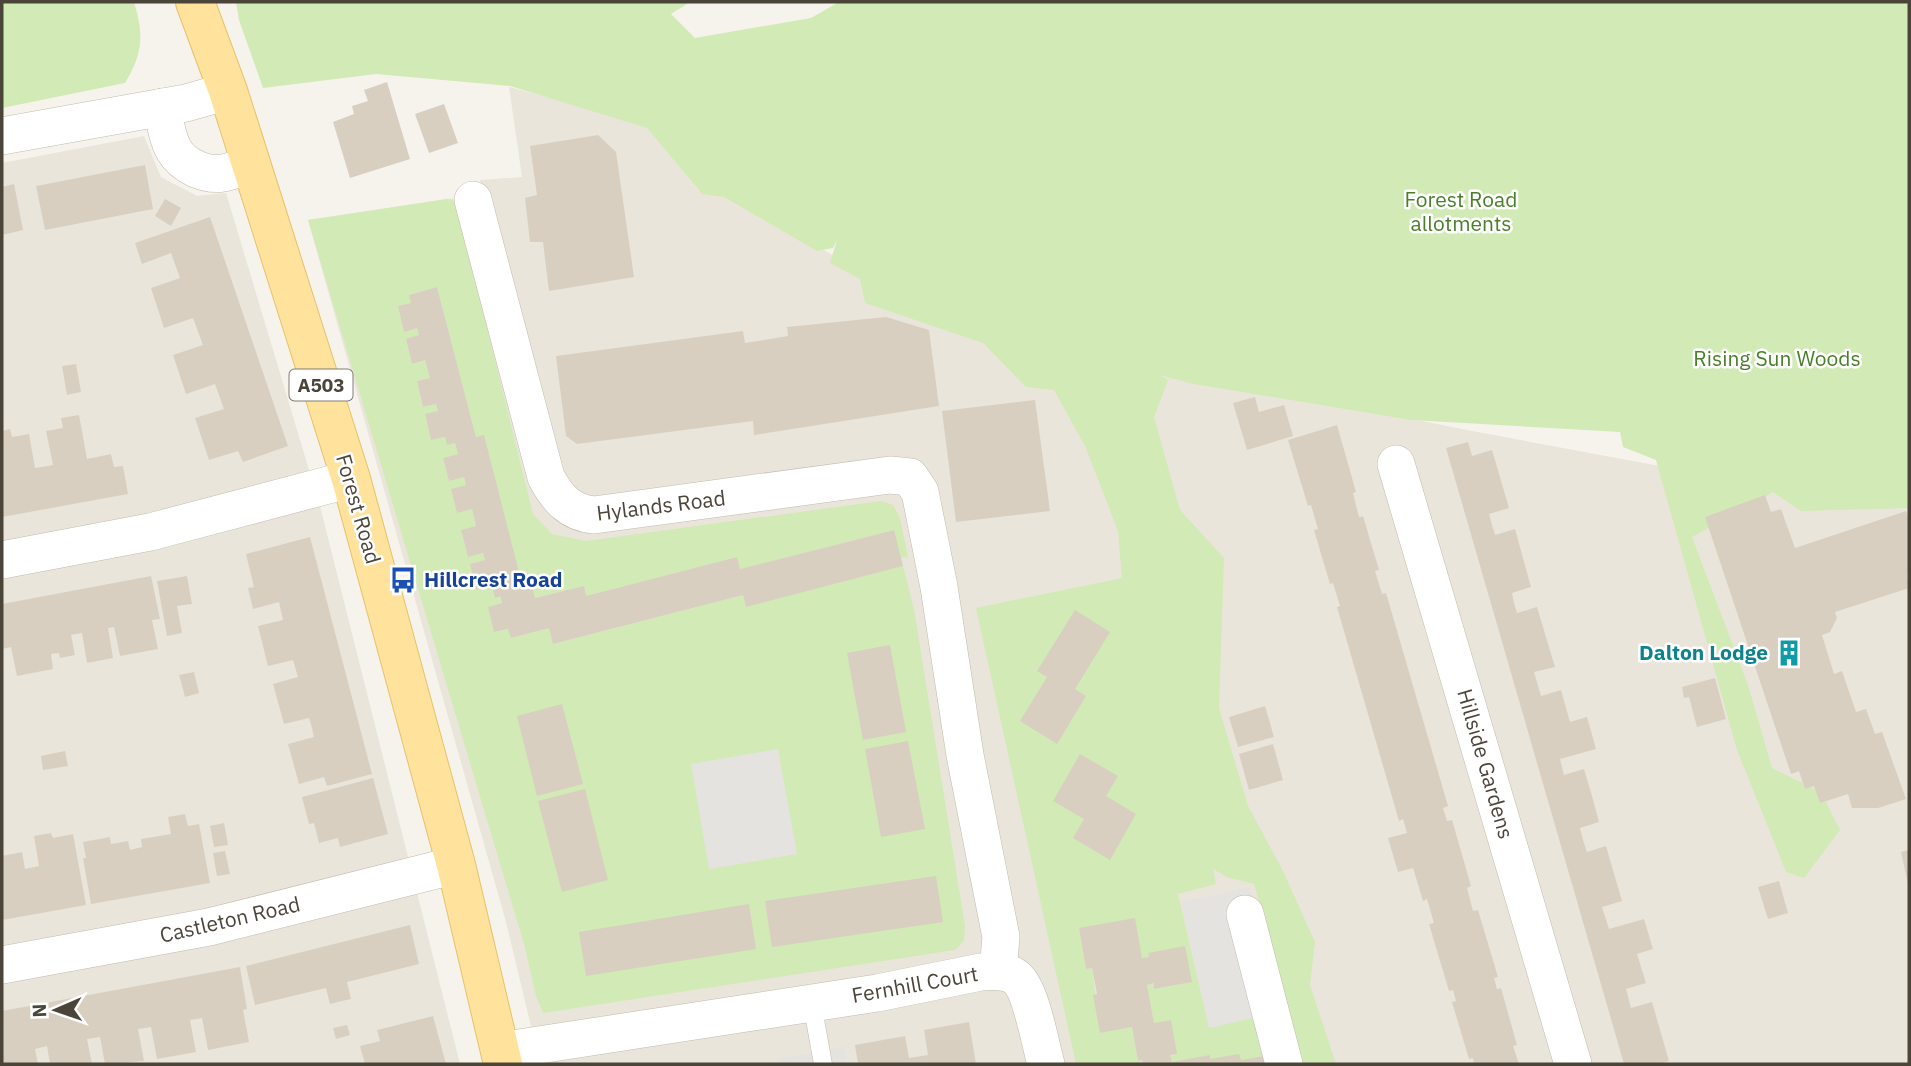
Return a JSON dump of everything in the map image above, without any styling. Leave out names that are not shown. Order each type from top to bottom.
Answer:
[{"type":"main road","name":"Forest Road","points":[[195,2],[229,91],[351,479],[456,865],[502,1058]]},
{"type":"street","points":[[2,136],[162,107],[229,91]]},
{"type":"street","points":[[162,107],[174,150],[187,163],[202,172],[212,173],[251,165]]},
{"type":"street","name":"Hylands Road","points":[[473,200],[546,477],[554,491],[573,510],[594,515],[890,475],[910,477]]},
{"type":"street","name":"Hillside Gardens","points":[[1396,464],[1573,1064]]},
{"type":"street","name":"Fernhill Court","points":[[502,1058],[998,971],[1001,937],[965,755],[939,587],[920,492],[910,477]]},
{"type":"street","points":[[2,560],[150,532],[351,479]]},
{"type":"street","name":"Castleton Road","points":[[2,965],[209,927],[456,865]]},
{"type":"street","points":[[1245,914],[1284,1064]]},
{"type":"street","points":[[998,971],[1016,977],[1027,992],[1046,1064]]},
{"type":"lane","points":[[812,1003],[823,1064]]},
{"type":"shaded area","points":[[509,87],[644,123],[699,191],[723,194],[858,269],[1308,398],[1794,491],[1909,497],[1909,1064],[540,1064],[506,922],[308,220],[483,196],[480,180],[522,177]]},
{"type":"shaded area","points":[[144,136],[161,177],[197,196],[226,193],[321,510],[460,1064],[2,1064],[2,163]]},
{"type":"shaded area","points":[[778,749],[797,854],[709,869],[691,764]]},
{"type":"shaded area","points":[[1250,887],[1279,1012],[1209,1028],[1181,902]]},
{"type":"shaded area","points":[[844,1046],[847,1064],[778,1064],[777,1059]]},
{"type":"green space","points":[[2,2],[134,2],[140,44],[125,83],[2,108]]},
{"type":"green space","points":[[236,2],[690,2],[671,14],[695,38],[811,18],[839,2],[1909,2],[1909,508],[1801,511],[1773,492],[1692,537],[1748,685],[1772,768],[1821,792],[1840,830],[1804,878],[1786,872],[1737,750],[1656,460],[1623,447],[1620,432],[1411,420],[1194,384],[1159,375],[1168,380],[1154,417],[1180,510],[1224,558],[1219,708],[1248,806],[1282,869],[1315,942],[1310,985],[1336,1064],[1296,1064],[1269,934],[1254,884],[1227,877],[1213,869],[1216,884],[1178,894],[1209,1027],[1261,1016],[1270,1055],[1241,1060],[1210,1059],[1210,1056],[1172,1062],[1170,1055],[1177,1054],[1154,1023],[1147,985],[1154,983],[1155,989],[1191,982],[1185,947],[1148,953],[1149,957],[1142,958],[1079,928],[1086,969],[1092,968],[1100,1033],[1132,1027],[1138,1061],[1142,1060],[1143,1064],[1076,1064],[976,608],[1122,578],[1118,531],[1085,446],[1054,390],[1026,387],[983,343],[865,303],[860,279],[830,263],[837,240],[833,248],[817,251],[724,197],[702,194],[647,128],[510,86],[376,74],[263,88],[239,20]]},
{"type":"green space","points":[[453,200],[457,207],[533,514],[552,534],[586,541],[881,501],[893,505],[900,518],[908,557],[901,558],[893,530],[740,569],[737,557],[586,596],[583,586],[535,598],[530,578],[521,580],[476,437],[437,287],[409,295],[411,303],[398,306],[404,331],[417,328],[419,335],[406,340],[412,364],[425,360],[430,378],[417,381],[423,407],[436,404],[438,411],[425,415],[431,440],[445,437],[447,445],[455,443],[458,454],[443,458],[449,481],[464,477],[466,485],[451,489],[457,513],[472,509],[476,526],[461,530],[468,557],[483,553],[485,560],[470,564],[476,589],[492,586],[495,597],[500,596],[502,603],[488,607],[495,632],[508,629],[511,638],[549,628],[554,644],[743,595],[746,606],[903,566],[914,609],[965,926],[964,941],[955,950],[543,1013],[308,220]]},
{"type":"building","points":[[387,82],[410,159],[350,178],[333,122],[354,114],[352,106],[368,101],[364,90]]},
{"type":"building","points":[[444,104],[458,143],[429,153],[415,114]]},
{"type":"building","points":[[598,135],[616,152],[634,277],[549,291],[543,242],[530,242],[525,198],[537,195],[530,146]]},
{"type":"building","points":[[145,165],[153,209],[45,230],[36,186]]},
{"type":"building","points":[[14,184],[23,230],[2,235],[2,187]]},
{"type":"building","points":[[165,199],[181,208],[171,226],[155,216]]},
{"type":"building","points":[[210,217],[288,446],[243,462],[238,451],[209,460],[195,418],[224,409],[215,384],[186,394],[173,355],[203,345],[193,318],[164,328],[151,288],[180,278],[171,253],[142,264],[135,243]]},
{"type":"building","points":[[437,287],[476,437],[484,435],[521,580],[530,578],[535,598],[584,586],[586,596],[737,557],[740,569],[894,530],[903,566],[746,607],[743,595],[553,644],[549,628],[511,638],[508,629],[494,632],[488,607],[502,603],[500,596],[495,598],[492,586],[476,589],[470,564],[485,560],[483,553],[468,557],[461,530],[476,526],[472,509],[457,513],[451,489],[466,485],[464,477],[449,481],[443,458],[458,454],[455,443],[447,445],[445,437],[431,440],[425,414],[438,411],[436,404],[423,407],[417,381],[430,378],[425,360],[412,364],[406,339],[419,335],[417,328],[404,332],[398,306],[411,303],[409,295]]},
{"type":"building","points":[[886,317],[929,330],[939,406],[754,435],[753,421],[577,444],[566,436],[556,356],[743,331],[745,343],[788,336],[787,327]]},
{"type":"building","points":[[76,364],[81,392],[67,395],[62,366]]},
{"type":"building","points":[[1255,397],[1259,412],[1284,405],[1293,436],[1247,450],[1233,403]]},
{"type":"building","points":[[1035,400],[1050,511],[956,522],[942,411]]},
{"type":"building","points":[[79,415],[87,459],[111,454],[114,467],[123,466],[128,494],[2,517],[2,431],[10,429],[12,437],[29,434],[35,468],[53,465],[46,431],[63,428],[61,418]]},
{"type":"building","points":[[1337,425],[1356,492],[1353,493],[1359,517],[1363,516],[1379,570],[1375,571],[1382,594],[1386,593],[1448,806],[1443,808],[1447,821],[1452,820],[1471,886],[1467,888],[1473,911],[1478,910],[1498,977],[1494,978],[1497,989],[1501,988],[1517,1045],[1513,1046],[1519,1064],[1474,1064],[1473,1058],[1469,1059],[1452,1002],[1456,1001],[1453,990],[1449,991],[1429,924],[1434,923],[1427,899],[1423,901],[1413,868],[1398,872],[1388,838],[1407,833],[1403,819],[1399,821],[1337,607],[1340,606],[1333,583],[1330,584],[1314,530],[1318,529],[1311,505],[1308,506],[1288,440]]},
{"type":"building","points":[[1468,442],[1472,456],[1492,450],[1509,508],[1489,514],[1492,525],[1495,535],[1515,529],[1531,587],[1512,593],[1514,603],[1517,613],[1537,607],[1555,667],[1534,672],[1541,696],[1561,690],[1570,722],[1587,717],[1596,749],[1560,759],[1564,775],[1584,769],[1592,796],[1599,822],[1580,828],[1583,840],[1587,852],[1606,846],[1622,901],[1602,907],[1609,929],[1644,919],[1653,949],[1637,954],[1646,983],[1626,989],[1631,1008],[1652,1002],[1669,1061],[1659,1064],[1624,1064],[1446,448]]},
{"type":"building","name":"Dalton Lodge","points":[[1765,495],[1771,512],[1781,509],[1795,548],[1906,511],[1909,521],[1909,588],[1835,612],[1837,618],[1830,632],[1822,635],[1834,674],[1842,671],[1856,712],[1866,709],[1875,734],[1882,732],[1906,799],[1878,808],[1852,808],[1848,794],[1820,803],[1814,786],[1805,789],[1799,771],[1791,774],[1705,517]]},
{"type":"building","points":[[310,537],[372,774],[327,786],[324,777],[299,784],[288,744],[314,737],[312,728],[309,718],[284,724],[273,684],[298,677],[293,660],[268,666],[258,626],[283,620],[279,602],[253,609],[248,588],[254,587],[246,554]]},
{"type":"building","points":[[151,576],[160,619],[152,620],[158,649],[120,656],[114,627],[108,628],[113,658],[87,663],[82,633],[71,635],[75,655],[60,658],[59,653],[51,654],[53,669],[17,676],[11,647],[2,649],[2,604]]},
{"type":"building","points":[[187,576],[192,604],[177,606],[182,633],[167,636],[157,581]]},
{"type":"building","points":[[1075,610],[1110,632],[1075,689],[1086,696],[1057,744],[1020,721],[1047,677],[1037,671]]},
{"type":"building","points":[[890,645],[906,732],[863,740],[847,653]]},
{"type":"building","points":[[194,672],[199,693],[185,697],[179,675]]},
{"type":"building","points":[[1715,678],[1726,719],[1697,727],[1689,697],[1684,698],[1682,687]]},
{"type":"building","points":[[562,704],[583,784],[537,796],[517,716]]},
{"type":"building","points":[[1265,706],[1274,737],[1238,747],[1229,717]]},
{"type":"building","points":[[908,741],[925,829],[881,837],[865,749]]},
{"type":"building","points":[[1273,744],[1283,780],[1249,790],[1239,754]]},
{"type":"building","points":[[65,751],[68,766],[43,770],[41,756]]},
{"type":"building","points":[[1080,754],[1118,776],[1106,796],[1136,814],[1110,860],[1073,838],[1084,819],[1053,801]]},
{"type":"building","points":[[373,778],[388,834],[340,847],[338,838],[319,843],[314,823],[309,824],[302,797]]},
{"type":"building","points":[[585,789],[608,880],[562,892],[538,801]]},
{"type":"building","points":[[185,814],[188,826],[199,824],[210,883],[91,904],[83,842],[110,837],[111,844],[128,841],[130,850],[142,847],[141,839],[171,834],[168,817]]},
{"type":"building","points":[[224,823],[228,845],[214,847],[210,826]]},
{"type":"building","points":[[51,833],[53,838],[73,834],[86,905],[2,920],[2,856],[22,852],[25,869],[39,866],[34,836]]},
{"type":"building","points":[[1909,850],[1909,884],[1908,884],[1901,852]]},
{"type":"building","points":[[225,851],[230,874],[217,876],[213,853]]},
{"type":"building","points":[[936,876],[943,922],[772,947],[765,901]]},
{"type":"building","points":[[1779,881],[1788,913],[1768,919],[1758,887]]},
{"type":"building","points":[[749,904],[756,949],[586,976],[579,932]]},
{"type":"building","points":[[1135,918],[1142,958],[1149,957],[1148,953],[1185,946],[1192,982],[1154,989],[1154,983],[1147,985],[1154,1023],[1171,1020],[1177,1054],[1170,1055],[1172,1062],[1210,1055],[1210,1059],[1239,1054],[1241,1060],[1270,1055],[1272,1064],[1143,1064],[1142,1060],[1138,1061],[1132,1027],[1100,1033],[1093,995],[1097,994],[1092,968],[1086,969],[1079,928]]},
{"type":"building","points":[[410,925],[419,964],[347,982],[351,999],[330,1004],[326,988],[255,1005],[246,966]]},
{"type":"building","points":[[240,967],[247,1009],[243,1010],[249,1042],[208,1050],[202,1018],[190,1020],[196,1052],[157,1059],[151,1027],[138,1029],[144,1061],[105,1064],[100,1037],[87,1039],[92,1064],[50,1064],[47,1046],[35,1049],[38,1064],[2,1064],[2,1011]]},
{"type":"building","points":[[433,1016],[446,1064],[365,1064],[360,1046],[380,1041],[377,1030]]},
{"type":"building","points":[[969,1022],[976,1064],[858,1064],[855,1045],[905,1036],[909,1058],[928,1055],[924,1030]]},
{"type":"building","points":[[347,1025],[350,1035],[336,1039],[333,1028]]},
{"type":"place","name":"Hillcrest Road","points":[[403,580]]},
{"type":"place","name":"Dalton Lodge","points":[[1789,653]]},
{"type":"park label","name":"Forest Road allotments","points":[[1461,212]]},
{"type":"park label","name":"Rising Sun Woods","points":[[1777,359]]}]
